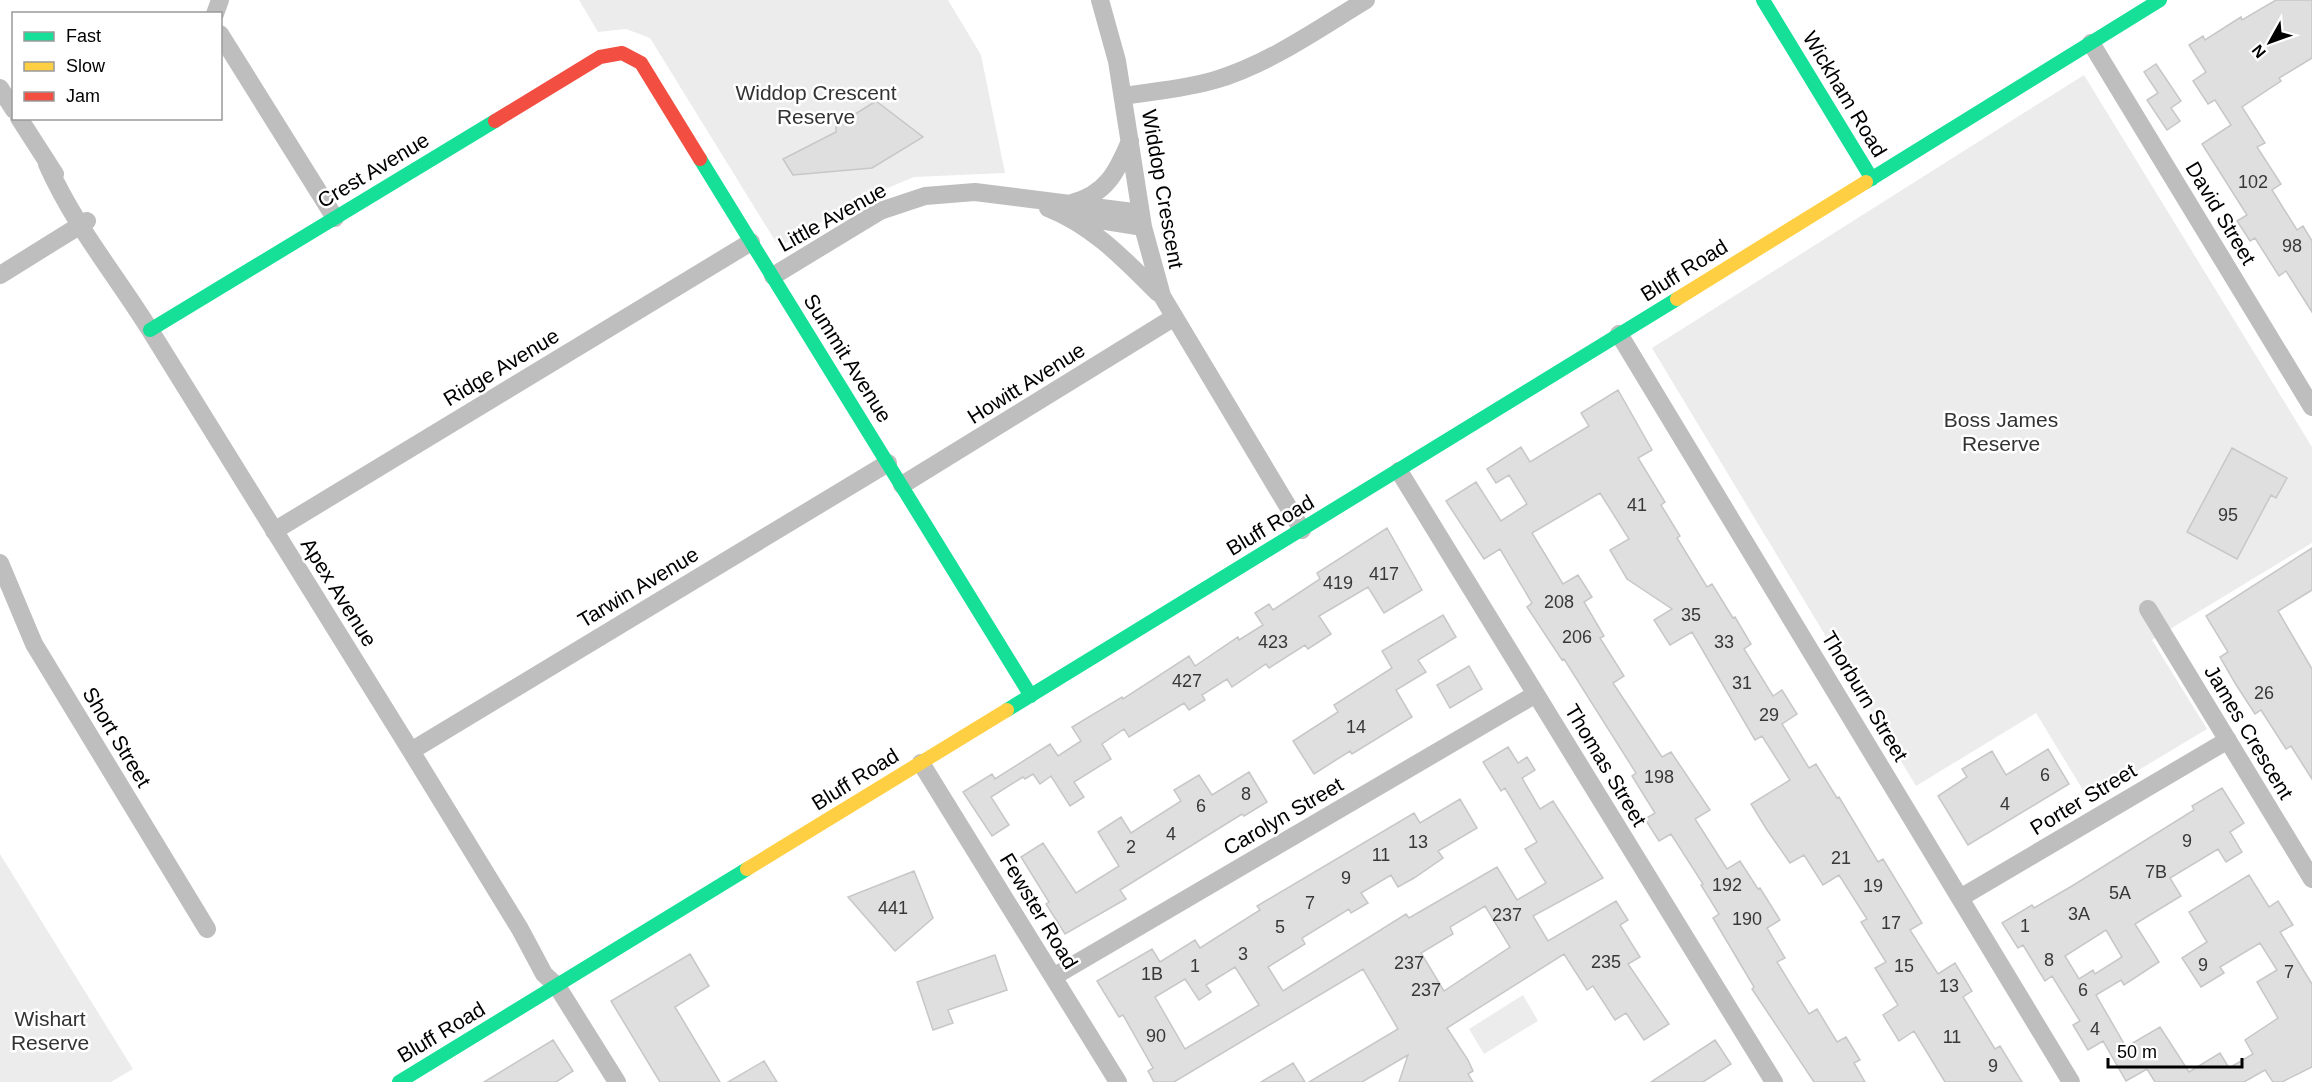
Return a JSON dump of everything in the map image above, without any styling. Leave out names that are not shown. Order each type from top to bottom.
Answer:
[{"type":"main road","name":"Wickham Road","points":[[1763,0],[1872,179]]},
{"type":"main road","name":"Bluff Road","points":[[399,1082],[1399,471],[2160,0]]},
{"type":"main road","name":"Crest Avenue","points":[[150,330],[600,57],[620,52]]},
{"type":"main road","name":"Summit Avenue","points":[[620,52],[642,63],[1031,696]]},
{"type":"street","name":"Widdop Crescent","points":[[1100,0],[1112,36],[1142,220],[1151,264],[1162,296],[1173,318],[1302,530]]},
{"type":"street","points":[[1123,96],[1192,85],[1243,70],[1297,42],[1366,0]]},
{"type":"street","points":[[222,37],[334,218]]},
{"type":"street","name":"David Street","points":[[2091,43],[2312,407]]},
{"type":"street","points":[[0,88],[12,107]]},
{"type":"street","name":"Apex Avenue","points":[[20,120],[520,929],[548,962],[557,986],[617,1082]]},
{"type":"street","name":"Little Avenue","points":[[1066,209],[1091,196],[1111,181],[1130,141]]},
{"type":"street","name":"Little Avenue","points":[[773,276],[861,222],[899,203],[952,192],[992,193],[1066,209],[1142,220]]},
{"type":"street","name":"Little Avenue","points":[[1066,209],[1118,252],[1162,296]]},
{"type":"street","points":[[0,275],[83,224]]},
{"type":"street","name":"Ridge Avenue","points":[[274,531],[751,242]]},
{"type":"street","name":"Howitt Avenue","points":[[902,485],[1173,318]]},
{"type":"street","name":"Thorburn Street","points":[[1619,334],[2071,1082]]},
{"type":"street","name":"Tarwin Avenue","points":[[411,751],[888,463]]},
{"type":"street","name":"Thomas Street","points":[[1399,471],[1774,1082]]},
{"type":"street","name":"Short Street","points":[[0,563],[34,644],[207,929]]},
{"type":"street","name":"James Crescent","points":[[2148,609],[2312,879]]},
{"type":"street","name":"Carolyn Street","points":[[1053,977],[1536,694]]},
{"type":"street","name":"Porter Street","points":[[1960,898],[2228,740]]},
{"type":"street","name":"Fewster Road","points":[[921,763],[1118,1082]]},
{"type":"green space","name":"Widdop Crescent Reserve","points":[[579,0],[948,0],[981,55],[1005,173],[914,177],[859,200],[779,247],[650,38],[626,29],[598,32]]},
{"type":"green space","name":"Boss James Reserve","points":[[2084,75],[2312,447],[2312,543],[2152,640],[2207,729],[2089,800],[2036,713],[1916,786],[1652,348]]},
{"type":"green space","name":"Wishart Reserve","points":[[0,854],[133,1069],[111,1082],[0,1082]]},
{"type":"green space","points":[[1523,995],[1538,1021],[1484,1054],[1469,1029]]},
{"type":"building","points":[[2276,0],[2312,0],[2312,58],[2279,78],[2281,81],[2242,107],[2265,143],[2257,147],[2281,184],[2272,190],[2297,230],[2303,226],[2312,241],[2312,312],[2286,271],[2279,276],[2255,238],[2250,241],[2237,221],[2247,215],[2202,144],[2231,125],[2215,100],[2208,104],[2193,81],[2206,72],[2189,45],[2203,36],[2205,40],[2241,17],[2242,20]]},
{"type":"building","points":[[2156,64],[2181,101],[2171,108],[2180,121],[2167,130],[2147,100],[2158,93],[2144,72]]},
{"type":"building","points":[[876,101],[923,137],[872,168],[793,175],[783,159],[836,132],[836,126]]},
{"type":"building","points":[[1618,390],[1652,450],[1638,458],[1665,502],[1661,505],[1680,536],[1677,538],[1707,587],[1712,584],[1733,618],[1735,617],[1751,644],[1744,649],[1773,696],[1782,690],[1797,714],[1782,724],[1809,768],[1816,764],[1837,798],[1839,797],[1878,862],[1883,859],[1922,923],[1910,930],[1938,974],[1955,963],[1972,991],[1963,997],[1995,1049],[2000,1046],[2022,1082],[1945,1082],[1914,1031],[1899,1041],[1883,1015],[1898,1005],[1875,968],[1886,962],[1861,922],[1867,919],[1839,875],[1823,885],[1804,855],[1790,863],[1767,830],[1751,804],[1790,780],[1762,736],[1755,740],[1692,632],[1670,645],[1654,620],[1672,609],[1627,579],[1610,550],[1629,539],[1600,493],[1532,533],[1563,584],[1578,575],[1592,597],[1584,602],[1604,636],[1600,638],[1624,676],[1613,683],[1662,757],[1671,752],[1710,810],[1695,819],[1727,869],[1740,861],[1758,889],[1760,888],[1780,920],[1767,928],[1785,958],[1777,962],[1809,1014],[1817,1009],[1837,1042],[1846,1037],[1860,1060],[1854,1063],[1865,1082],[1814,1082],[1752,989],[1754,987],[1713,918],[1719,914],[1671,834],[1659,841],[1645,819],[1655,813],[1632,776],[1636,773],[1564,659],[1562,660],[1527,607],[1532,603],[1500,549],[1484,559],[1446,501],[1476,482],[1501,521],[1527,504],[1509,475],[1496,483],[1487,469],[1521,447],[1530,462],[1589,426],[1581,413]]},
{"type":"building","points":[[2232,448],[2287,478],[2276,498],[2271,495],[2237,559],[2187,532]]},
{"type":"building","points":[[1387,528],[1422,590],[1384,613],[1368,587],[1319,616],[1331,634],[1308,649],[1305,645],[1269,668],[1266,664],[1232,687],[1227,679],[1202,695],[1205,700],[1189,710],[1184,703],[1129,737],[1124,729],[1102,744],[1111,759],[1074,782],[1084,797],[1070,806],[1051,776],[1040,784],[1033,774],[1025,779],[1023,777],[991,797],[1009,825],[992,836],[963,792],[992,774],[995,779],[1050,744],[1058,756],[1081,741],[1072,727],[1122,697],[1123,699],[1189,656],[1195,666],[1238,637],[1239,640],[1263,625],[1255,613],[1269,604],[1273,610],[1320,579],[1317,573]]},
{"type":"building","points":[[2312,548],[2312,590],[2278,611],[2312,669],[2312,779],[2291,746],[2286,749],[2261,710],[2255,714],[2220,657],[2228,652],[2206,616]]},
{"type":"building","points":[[1443,615],[1456,637],[1418,660],[1426,672],[1396,690],[1412,717],[1352,754],[1350,751],[1314,774],[1293,741],[1338,712],[1334,705],[1392,668],[1382,651]]},
{"type":"building","points":[[1469,666],[1482,689],[1450,708],[1437,685]]},
{"type":"building","points":[[1508,747],[1518,763],[1527,757],[1535,770],[1522,778],[1540,809],[1553,801],[1603,878],[1533,916],[1548,941],[1616,901],[1628,920],[1620,925],[1640,957],[1628,964],[1669,1024],[1644,1040],[1626,1013],[1615,1020],[1593,986],[1587,990],[1564,954],[1447,1028],[1468,1060],[1473,1071],[1468,1074],[1473,1082],[1399,1082],[1408,1055],[1362,1082],[1309,1082],[1398,1029],[1363,969],[1174,1082],[1154,1082],[1148,1071],[1153,1068],[1123,1015],[1119,1017],[1097,981],[1152,949],[1160,962],[1195,940],[1200,948],[1260,910],[1257,906],[1414,813],[1420,823],[1460,799],[1477,828],[1438,851],[1443,858],[1414,878],[1398,887],[1391,875],[1361,893],[1368,903],[1351,913],[1349,909],[1302,938],[1305,944],[1268,967],[1283,991],[1406,914],[1409,918],[1497,867],[1517,900],[1546,883],[1525,849],[1537,842],[1505,788],[1501,791],[1483,762]],"holes":[[[1485,906],[1510,947],[1444,991],[1421,953],[1453,934],[1450,927]],[[1235,967],[1259,1005],[1185,1049],[1155,997],[1185,979],[1199,1000],[1211,992],[1206,985]]]},
{"type":"building","points":[[2048,749],[2069,784],[1968,845],[1938,796],[1967,777],[1962,769],[1992,751],[2006,775]]},
{"type":"building","points":[[1249,772],[1267,802],[1244,816],[1242,814],[1120,890],[1126,899],[1065,934],[1046,904],[1049,902],[1021,857],[1043,843],[1076,893],[1119,866],[1098,832],[1121,817],[1131,833],[1181,801],[1174,790],[1199,775],[1212,795]]},
{"type":"building","points":[[2222,788],[2244,823],[2230,832],[2242,852],[2226,862],[2218,849],[2170,878],[2181,896],[2135,924],[2159,962],[2124,985],[2121,980],[2096,995],[2126,1047],[2160,1027],[2189,1072],[2220,1053],[2229,1068],[2253,1054],[2245,1040],[2278,1018],[2257,982],[2277,970],[2260,943],[2220,967],[2224,973],[2201,987],[2182,958],[2207,942],[2189,912],[2249,875],[2269,907],[2278,901],[2293,925],[2280,932],[2312,984],[2312,1067],[2282,1082],[2273,1082],[2265,1070],[2244,1082],[2155,1082],[2147,1069],[2126,1081],[2103,1041],[2088,1050],[2073,1025],[2080,1021],[2052,976],[2045,981],[2023,945],[2018,948],[2002,923],[2032,905],[2034,908],[2072,886],[2194,810],[2192,806]],"holes":[[[2106,930],[2122,957],[2095,974],[2093,970],[2079,979],[2065,956]]]},
{"type":"building","points":[[914,871],[933,918],[895,951],[848,897]]},
{"type":"building","points":[[690,954],[709,986],[675,1007],[720,1082],[660,1082],[611,1001]]},
{"type":"building","points":[[995,955],[1007,990],[948,1010],[953,1023],[933,1030],[917,982]]},
{"type":"building","points":[[553,1040],[573,1071],[556,1082],[484,1082]]},
{"type":"building","points":[[1715,1040],[1731,1064],[1703,1082],[1651,1082]]},
{"type":"building","points":[[764,1061],[777,1082],[728,1082]]},
{"type":"building","points":[[1293,1063],[1305,1082],[1261,1082]]},
{"type":"traffic: fast","points":[[1763,0],[1872,179]]},
{"type":"traffic: fast","points":[[1866,182],[2160,0]]},
{"type":"traffic: fast","points":[[150,330],[495,121]]},
{"type":"traffic: fast","points":[[700,159],[1031,696]]},
{"type":"traffic: fast","points":[[1007,710],[1677,299]]},
{"type":"traffic: fast","points":[[399,1082],[747,869]]},
{"type":"traffic: slow","points":[[1677,299],[1866,182]]},
{"type":"traffic: slow","points":[[747,869],[1007,710]]},
{"type":"traffic: jam","points":[[495,121],[600,57],[622,53],[641,63],[700,159]]}]
